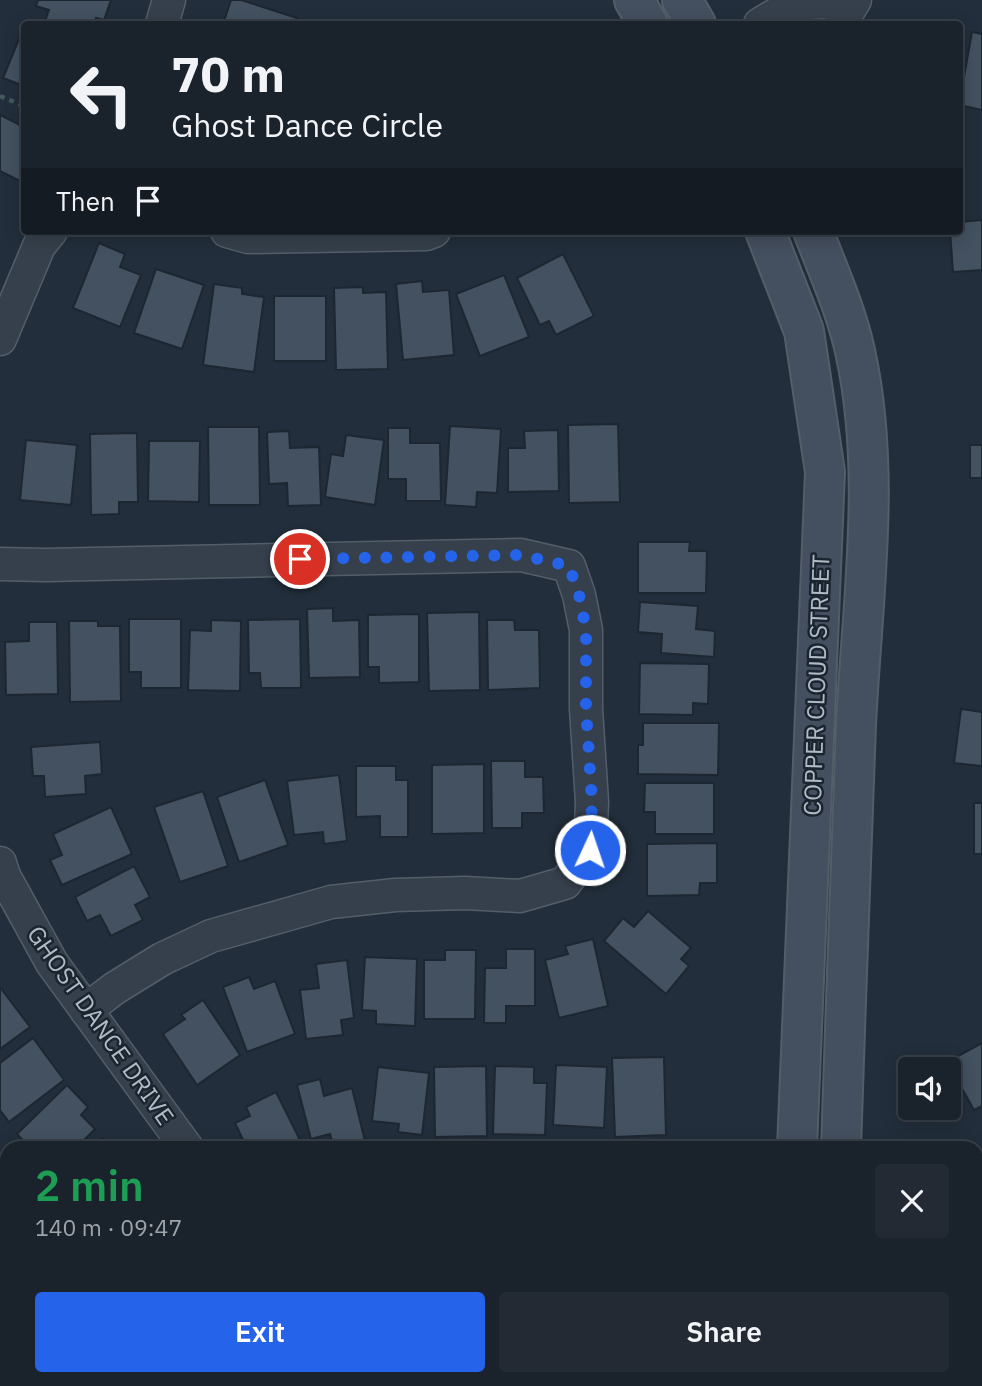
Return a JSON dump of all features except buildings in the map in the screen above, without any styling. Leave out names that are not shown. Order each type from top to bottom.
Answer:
[{"type":"street","points":[[163,21],[169,0]]},
{"type":"street","points":[[634,0],[646,21]]},
{"type":"street","points":[[682,0],[694,21]]},
{"type":"street","points":[[766,21],[794,4],[855,0]]},
{"type":"street","points":[[842,21],[855,0]]},
{"type":"street","points":[[0,338],[39,246],[48,235]]},
{"type":"street","points":[[241,235],[367,235]]},
{"type":"street","name":"COPPER CLOUD STREET","points":[[767,235],[804,331],[825,472],[797,1141]]},
{"type":"street","name":"COPPER CLOUD STREET","points":[[815,235],[839,297],[855,350],[869,473],[856,725],[841,1141]]},
{"type":"street","points":[[0,564],[521,555],[569,566],[579,595],[586,630],[586,709],[592,802],[590,850],[565,883],[520,896],[465,893],[395,895],[331,902],[211,936],[162,959],[115,988],[86,1010]]},
{"type":"street","name":"GHOST DANCE DRIVE","points":[[0,863],[4,876],[52,962],[182,1141]]},
{"type":"path","points":[[0,96],[21,105]]},
{"type":"route","points":[[300,559],[521,555],[569,566],[579,595],[586,630],[586,709],[592,802],[590,850]]}]
